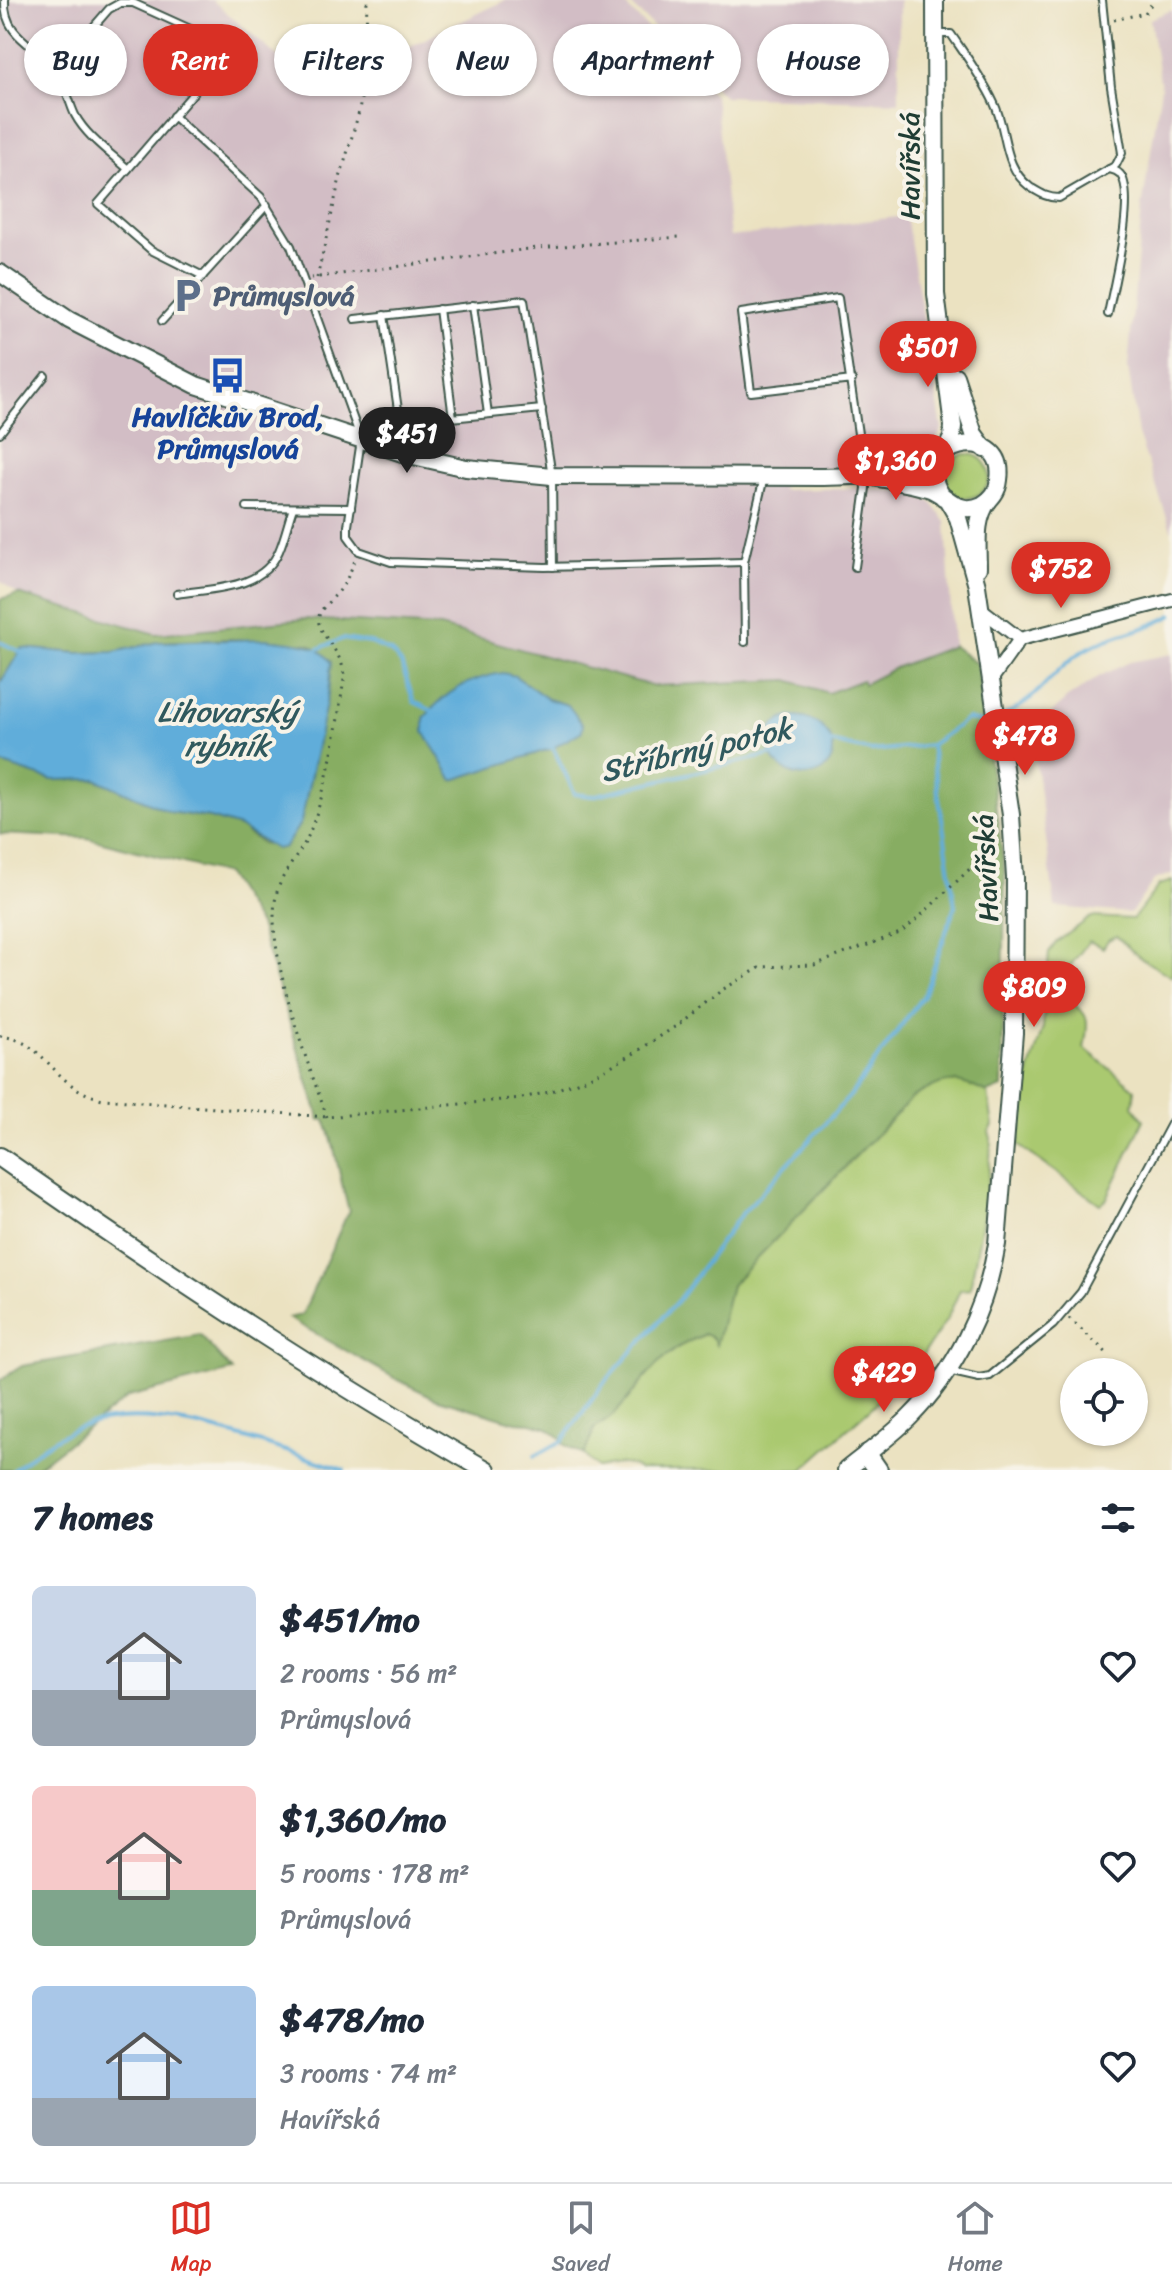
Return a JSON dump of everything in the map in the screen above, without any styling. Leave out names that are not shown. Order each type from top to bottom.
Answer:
[{"type":"main road","points":[[0,1157],[213,1302],[397,1419],[486,1470]]},
{"type":"main road","points":[[867,1454],[878,1470]]},
{"type":"street","name":"Havířská","points":[[846,1470],[908,1419],[945,1374],[982,1304],[997,1244],[1014,1033],[1013,851],[981,609],[958,518],[935,478],[936,466],[950,444],[953,426],[935,267],[935,0]]},
{"type":"street","points":[[0,273],[69,320],[196,385],[405,454],[466,468],[552,476],[865,475],[925,466],[964,443],[985,449]]},
{"type":"street","name":"Havířská","points":[[941,332],[974,434],[995,458],[1000,474],[997,490],[981,510],[978,522],[977,586]]},
{"type":"street","points":[[865,475],[928,488],[968,508],[989,500]]},
{"type":"street","points":[[991,680],[1020,639],[1172,600]]},
{"type":"street","points":[[981,609],[1020,639]]},
{"type":"lane","points":[[5,0],[8,23],[24,42]]},
{"type":"lane","points":[[935,34],[951,34],[987,91],[999,115],[1007,155],[1022,181],[1041,194],[1059,198],[1121,159],[1102,0]]},
{"type":"lane","points":[[96,24],[109,9],[120,3],[133,3],[197,32],[217,52],[220,62],[98,204],[151,250],[203,276]]},
{"type":"lane","points":[[67,96],[76,118],[128,169]]},
{"type":"lane","points":[[173,116],[267,205],[285,233],[361,440],[348,536],[359,551],[391,562],[553,567],[744,562]]},
{"type":"lane","points":[[1108,314],[1122,242],[1126,192],[1122,175],[1109,169]]},
{"type":"lane","points":[[162,321],[267,205]]},
{"type":"lane","points":[[852,380],[751,392],[741,313],[838,298],[852,380],[866,488],[855,567]]},
{"type":"lane","points":[[355,319],[524,300],[552,476],[553,567]]},
{"type":"lane","points":[[473,305],[488,414]]},
{"type":"lane","points":[[439,309],[453,418]]},
{"type":"lane","points":[[384,315],[400,423],[542,409]]},
{"type":"lane","points":[[0,433],[45,376]]},
{"type":"lane","points":[[745,642],[744,562],[764,477]]},
{"type":"lane","points":[[247,507],[351,508]]},
{"type":"lane","points":[[177,594],[241,584],[260,575],[280,550],[293,508]]},
{"type":"lane","points":[[945,1374],[979,1378],[990,1376],[1053,1325],[1081,1292],[1172,1122]]},
{"type":"path","points":[[317,278],[359,112],[365,71],[367,0]]},
{"type":"path","points":[[1104,22],[1145,13],[1154,0]]},
{"type":"path","points":[[303,279],[537,248],[680,237]]},
{"type":"path","points":[[327,1117],[298,1034],[274,939],[277,893],[309,833],[331,763],[344,679],[345,669],[340,656],[323,634],[318,624],[319,615],[342,588],[359,551]]},
{"type":"path","points":[[0,1036],[19,1040],[35,1049],[63,1080],[92,1097],[327,1117],[522,1098],[571,1085],[630,1056],[750,971],[761,967],[814,965],[900,933],[976,863],[1013,851]]},
{"type":"path","points":[[1063,1313],[1110,1356]]},
{"type":"shaded area","points":[[0,0],[212,0],[240,24],[143,24],[143,96],[258,96],[258,40],[274,54],[274,96],[412,96],[412,45],[428,38],[428,96],[537,96],[537,24],[456,24],[506,0],[620,0],[644,24],[553,24],[553,96],[715,96],[730,237],[906,216],[942,429],[935,442],[911,460],[790,473],[781,490],[866,488],[914,494],[931,502],[946,522],[953,646],[897,667],[864,685],[862,680],[828,693],[788,680],[653,686],[440,627],[305,619],[156,634],[18,594],[0,581]]},
{"type":"shaded area","points":[[626,0],[899,0],[899,102],[724,96],[741,96],[741,24],[650,24]]},
{"type":"shaded area","points":[[1172,10],[1172,532],[1138,434],[1128,367],[1142,208],[1161,88],[1150,19]]},
{"type":"shaded area","points":[[1172,654],[1172,874],[1154,880],[1131,913],[1055,907],[1034,748],[1036,733],[1066,699],[1100,676],[1130,662]]},
{"type":"green space","points":[[967,454],[983,460],[989,476],[983,492],[967,498],[951,492],[945,476],[951,460]]},
{"type":"green space","points":[[18,594],[156,634],[305,619],[440,627],[653,686],[788,680],[828,693],[862,680],[864,684],[897,667],[953,646],[977,664],[1005,876],[1002,1087],[988,1093],[966,1084],[950,1082],[913,1097],[731,1285],[716,1345],[713,1338],[704,1334],[680,1346],[658,1363],[614,1415],[594,1429],[584,1455],[563,1444],[563,1440],[548,1428],[516,1422],[435,1398],[402,1382],[288,1318],[302,1315],[349,1210],[329,1131],[325,1120],[320,1120],[259,925],[226,874],[87,838],[0,834],[0,763],[52,780],[96,779],[170,812],[210,818],[239,827],[262,843],[285,847],[301,821],[328,694],[331,661],[310,644],[229,639],[158,642],[114,652],[78,653],[22,648],[0,683],[0,599]],"holes":[[[515,676],[548,699],[568,705],[553,748],[453,780],[440,755]]]},
{"type":"green space","points":[[1172,881],[1172,977],[1140,958],[1116,936],[1108,940],[1103,948],[1089,941],[1064,974],[1061,991],[1086,1019],[1084,1048],[1135,1089],[1133,1106],[1144,1120],[1106,1200],[1100,1204],[1018,1145],[1026,1083],[1043,1027],[1049,952],[1057,942],[1091,917],[1133,919],[1159,885]]},
{"type":"green space","points":[[959,1080],[988,1093],[993,1126],[989,1132],[989,1176],[984,1214],[970,1289],[960,1290],[947,1319],[911,1372],[802,1470],[639,1470],[619,1464],[597,1468],[584,1455],[594,1429],[614,1415],[658,1363],[680,1346],[705,1334],[713,1337],[716,1344],[731,1285],[913,1097],[939,1083]]},
{"type":"green space","points":[[200,1335],[232,1371],[128,1397],[33,1470],[0,1470],[0,1380],[22,1366]]},
{"type":"water","name":"Lihovarský rybník","points":[[267,639],[311,646],[331,662],[328,694],[301,822],[285,847],[276,849],[239,827],[210,818],[170,812],[96,779],[52,780],[0,763],[0,683],[22,648],[78,653],[114,652],[158,642]]},
{"type":"water","points":[[503,673],[515,676],[548,699],[568,705],[583,725],[582,731],[553,748],[453,780],[424,732],[424,718],[440,701],[459,688],[479,678]]},
{"type":"water","points":[[789,717],[804,718],[825,731],[833,750],[825,768],[801,776],[778,765],[771,755],[769,733],[776,724]]},
{"type":"waterway","name":"Stříbrný potok","points":[[1003,716],[1035,694],[1080,653],[1172,615]]},
{"type":"waterway","name":"Stříbrný potok","points":[[318,649],[342,639],[371,643],[391,652],[401,663],[414,702],[433,711]]},
{"type":"waterway","name":"Stříbrný potok","points":[[0,642],[23,653]]},
{"type":"waterway","name":"Stříbrný potok","points":[[830,742],[872,751],[931,745],[967,719],[984,723]]},
{"type":"waterway","points":[[535,1456],[562,1441],[604,1383],[679,1299],[739,1217],[850,1096],[925,993],[955,906],[931,745]]},
{"type":"waterway","name":"Stříbrný potok","points":[[549,747],[553,748],[575,794],[592,796],[774,754]]},
{"type":"waterway","points":[[13,1470],[53,1441],[80,1427],[110,1420],[143,1418],[212,1429],[344,1470]]},
{"type":"place","name":"Průmyslová","points":[[187,295]]},
{"type":"place","name":"Havlíčkův Brod, Průmyslová","points":[[228,376]]}]
